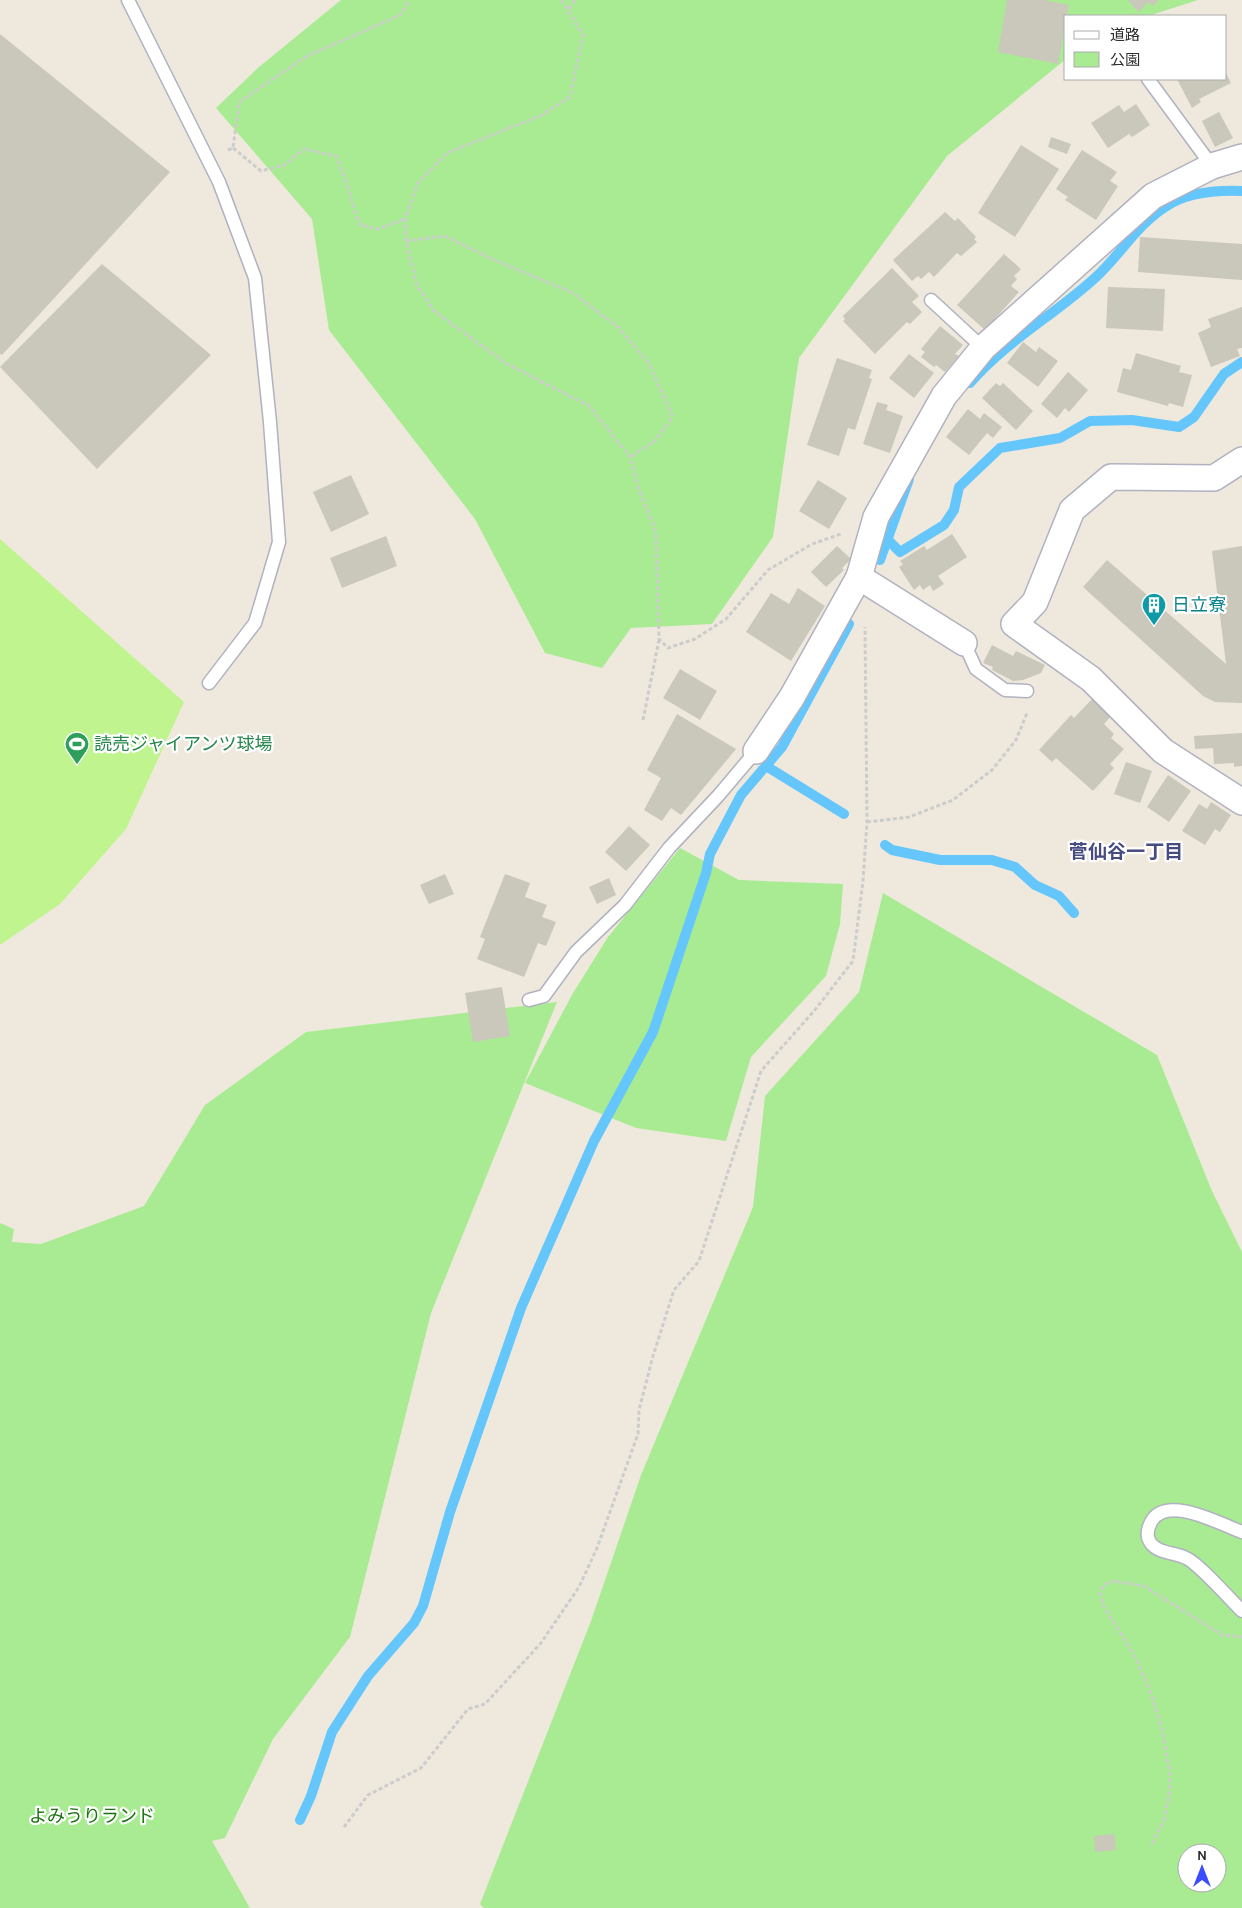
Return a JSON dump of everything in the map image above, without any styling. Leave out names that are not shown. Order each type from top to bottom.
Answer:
[{"type":"street","points":[[756,751],[792,697],[859,577],[876,518],[944,396],[983,348],[1153,196],[1212,166],[1242,157]]},
{"type":"street","points":[[1242,460],[1214,478],[1111,477],[1072,510],[1035,602],[1014,624],[1092,679],[1163,751],[1242,802]]},
{"type":"street","points":[[859,577],[964,643]]},
{"type":"lane","points":[[128,0],[219,182],[255,278],[270,422],[279,542],[255,624],[209,683]]},
{"type":"lane","points":[[1149,80],[1212,166]]},
{"type":"lane","points":[[931,300],[983,348]]},
{"type":"lane","points":[[964,643],[976,669],[1005,690],[1027,691]]},
{"type":"lane","points":[[529,1000],[544,996],[576,952],[625,905],[669,848],[718,796],[756,751]]},
{"type":"lane","points":[[1242,1532],[1179,1510],[1163,1510],[1154,1517],[1148,1529],[1149,1541],[1159,1550],[1187,1558],[1242,1611]]},
{"type":"path","points":[[233,148],[239,102],[307,56],[401,15],[410,0]]},
{"type":"path","points":[[562,0],[583,35],[570,97],[542,116],[447,153],[418,183],[405,219],[406,241],[417,285],[434,311],[507,364],[589,406],[630,458],[638,487],[656,532],[659,639],[643,720]]},
{"type":"path","points":[[569,10],[575,0]]},
{"type":"path","points":[[207,159],[233,148]]},
{"type":"path","points":[[233,148],[261,171],[284,165],[304,149],[336,156],[346,177],[348,194],[360,225],[378,229],[405,219]]},
{"type":"path","points":[[406,241],[445,236],[573,294],[619,328],[648,362],[673,417],[656,440],[630,458]]},
{"type":"path","points":[[659,639],[668,648],[695,639],[726,619],[768,570],[812,544],[840,534],[874,530]]},
{"type":"path","points":[[344,1827],[368,1794],[420,1768],[468,1710],[485,1704],[541,1643],[579,1587],[597,1548],[638,1434],[639,1410],[648,1374],[674,1290],[699,1261],[761,1071],[814,1011],[853,961],[862,898],[867,822],[865,624]]},
{"type":"path","points":[[867,822],[910,817],[953,800],[992,770],[1016,740],[1020,732],[1027,716],[1027,691]]},
{"type":"path","points":[[1152,1844],[1164,1820],[1169,1796],[1170,1774],[1164,1734],[1152,1696],[1136,1658],[1102,1604],[1100,1592],[1104,1585],[1114,1581],[1144,1586],[1222,1635],[1242,1637]]},
{"type":"green space","points":[[341,0],[1198,0],[1151,15],[1064,15],[1064,61],[947,156],[799,358],[773,537],[712,624],[631,628],[602,668],[545,653],[475,519],[329,330],[312,219],[216,108],[259,67]]},
{"type":"green space","name":"読売ジャイアンツ球場","points":[[0,539],[184,702],[126,829],[60,904],[0,945]]},
{"type":"green space","points":[[680,848],[739,880],[843,884],[840,924],[826,976],[751,1057],[726,1141],[636,1128],[525,1083],[573,993],[608,937]]},
{"type":"green space","points":[[883,893],[1157,1055],[1212,1191],[1242,1252],[1242,1908],[484,1908],[480,1904],[591,1621],[641,1475],[753,1207],[765,1096],[859,992]]},
{"type":"green space","name":"よみうりランド","points":[[557,1002],[431,1313],[350,1637],[273,1739],[225,1838],[212,1841],[250,1908],[0,1908],[0,1223],[14,1229],[12,1242],[41,1244],[144,1206],[205,1105],[306,1032]]},
{"type":"building","points":[[1007,0],[1044,0],[1069,5],[1067,15],[1064,15],[1064,32],[1058,64],[998,52]]},
{"type":"building","points":[[1128,0],[1159,0],[1152,6],[1149,2],[1138,12]]},
{"type":"building","points":[[0,34],[170,172],[2,355],[0,354]]},
{"type":"building","points":[[1227,75],[1231,83],[1199,99],[1201,102],[1192,108],[1178,80],[1227,80]]},
{"type":"building","points":[[1136,104],[1150,125],[1132,137],[1129,134],[1108,148],[1091,123],[1119,105],[1124,112]]},
{"type":"building","points":[[1219,112],[1233,138],[1215,147],[1202,121]]},
{"type":"building","points":[[1051,137],[1071,144],[1067,154],[1048,147]]},
{"type":"building","points":[[1021,145],[1059,169],[1015,237],[978,213]]},
{"type":"building","points":[[1082,150],[1117,172],[1110,181],[1118,186],[1096,220],[1065,200],[1068,197],[1056,189]]},
{"type":"building","points":[[945,212],[955,221],[958,218],[976,237],[974,239],[977,242],[961,256],[957,253],[934,277],[929,272],[921,279],[918,276],[912,281],[893,260]]},
{"type":"building","points":[[1140,237],[1242,244],[1242,280],[1138,272]]},
{"type":"building","points":[[1004,254],[1021,269],[1014,276],[1017,279],[1011,286],[1019,292],[985,330],[957,305]]},
{"type":"building","points":[[102,264],[211,355],[97,469],[0,367]]},
{"type":"building","points":[[892,268],[919,296],[912,302],[922,312],[910,324],[907,322],[875,354],[843,321],[845,319],[843,316]]},
{"type":"building","points":[[1108,287],[1165,289],[1163,331],[1106,328]]},
{"type":"building","points":[[1242,307],[1242,348],[1237,349],[1240,356],[1211,367],[1198,333],[1211,327],[1208,319]]},
{"type":"building","points":[[940,326],[963,345],[955,354],[959,356],[945,372],[936,365],[934,367],[921,357],[925,352],[921,349]]},
{"type":"building","points":[[1023,342],[1036,352],[1039,347],[1058,361],[1038,387],[1007,363]]},
{"type":"building","points":[[1136,353],[1181,366],[1179,372],[1192,375],[1183,407],[1169,403],[1168,406],[1117,392],[1123,368],[1131,370]]},
{"type":"building","points":[[909,354],[934,373],[914,398],[889,378]]},
{"type":"building","points":[[837,358],[872,370],[869,378],[872,379],[855,430],[848,428],[839,456],[807,445]]},
{"type":"building","points":[[1068,372],[1088,390],[1069,412],[1065,408],[1057,418],[1041,404]]},
{"type":"building","points":[[996,383],[1000,386],[1003,383],[1033,411],[1016,430],[982,398]]},
{"type":"building","points":[[877,402],[888,405],[886,410],[903,416],[890,453],[863,444]]},
{"type":"building","points":[[968,409],[980,419],[984,413],[1002,427],[993,438],[987,433],[969,455],[946,437]]},
{"type":"building","points":[[351,475],[369,514],[331,532],[313,492]]},
{"type":"building","points":[[818,480],[847,498],[829,529],[799,511]]},
{"type":"building","points":[[952,534],[967,557],[938,576],[944,584],[933,591],[930,585],[923,590],[920,585],[914,590],[899,567],[903,564],[900,561],[924,546],[927,550]]},
{"type":"building","points":[[386,536],[397,566],[342,588],[330,558]]},
{"type":"building","points":[[837,546],[851,559],[842,568],[844,570],[826,587],[811,572]]},
{"type":"building","name":"日立寮","points":[[1242,546],[1242,703],[1215,702],[1203,696],[1083,587],[1107,560],[1226,664],[1212,551]]},
{"type":"building","points":[[798,588],[825,606],[791,661],[746,632],[771,593],[789,604]]},
{"type":"building","points":[[992,645],[1013,656],[1016,651],[1045,665],[1041,673],[1023,680],[1013,681],[992,670],[993,667],[983,663]]},
{"type":"building","points":[[680,669],[717,691],[700,720],[663,698]]},
{"type":"building","points":[[1092,699],[1111,716],[1104,724],[1114,734],[1111,738],[1124,749],[1110,764],[1114,768],[1093,791],[1056,758],[1052,762],[1039,750],[1071,715],[1074,718]]},
{"type":"building","points":[[677,714],[736,749],[681,815],[671,808],[662,821],[644,810],[661,778],[647,770]]},
{"type":"building","points":[[1242,733],[1242,766],[1234,767],[1234,763],[1214,764],[1213,748],[1195,749],[1194,736]]},
{"type":"building","points":[[1126,762],[1152,771],[1140,803],[1114,794]]},
{"type":"building","points":[[1168,775],[1191,791],[1169,822],[1147,807]]},
{"type":"building","points":[[1211,802],[1231,815],[1220,832],[1215,829],[1205,845],[1182,831],[1199,804],[1207,809]]},
{"type":"building","points":[[629,826],[650,845],[626,871],[605,852]]},
{"type":"building","points":[[445,874],[454,894],[429,904],[420,885]]},
{"type":"building","points":[[505,874],[530,883],[525,897],[547,905],[542,917],[556,922],[546,946],[538,943],[524,977],[477,959],[485,939],[480,937]]},
{"type":"building","points":[[609,878],[616,895],[597,904],[589,887]]},
{"type":"building","points":[[502,987],[510,1036],[473,1042],[465,993]]},
{"type":"building","points":[[1114,1834],[1116,1850],[1095,1852],[1094,1836]]},
{"type":"waterway","points":[[970,383],[1015,341],[1096,277],[1137,231],[1155,214],[1174,202],[1192,195],[1222,191],[1242,191]]},
{"type":"waterway","points":[[888,540],[900,552],[944,525],[954,510],[959,487],[1000,448],[1060,438],[1090,421],[1132,420],[1179,427],[1194,417],[1224,374],[1242,362]]},
{"type":"waterway","points":[[880,560],[909,479]]},
{"type":"waterway","points":[[300,1820],[311,1796],[332,1732],[368,1676],[414,1623],[423,1606],[450,1512],[521,1308],[594,1141],[653,1032],[706,873],[710,854],[741,795],[782,747],[849,624]]},
{"type":"waterway","points":[[766,766],[844,814]]},
{"type":"waterway","points":[[885,845],[892,850],[940,860],[992,860],[1015,867],[1035,885],[1059,896],[1074,913]]},
{"type":"place","name":"日立寮","points":[[1154,626]]},
{"type":"place","name":"読売ジャイアンツ球場","points":[[77,765]]},
{"type":"district","name":"菅仙谷一丁目","points":[[1126,851]]}]
